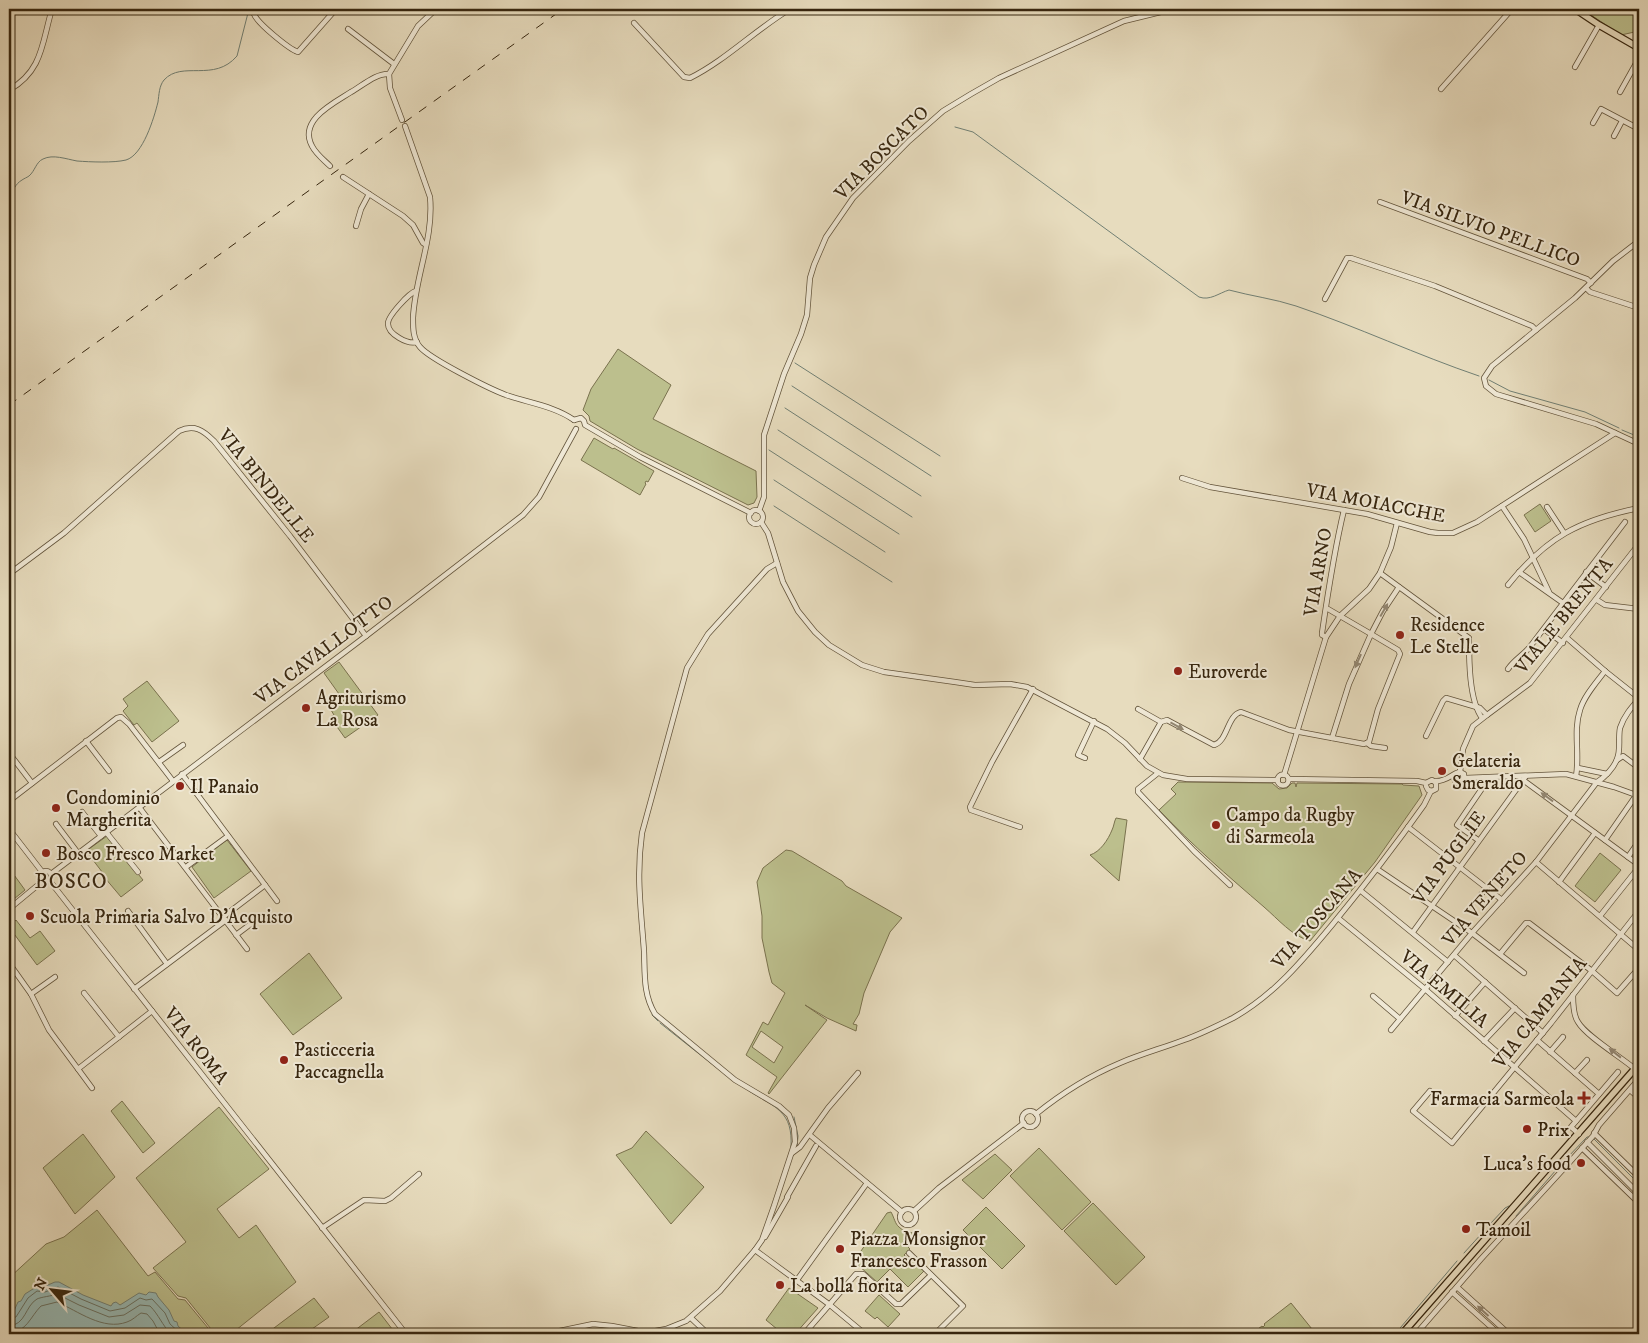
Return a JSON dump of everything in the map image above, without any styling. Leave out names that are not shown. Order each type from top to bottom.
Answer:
[{"type":"main road","points":[[1575,9],[1639,48]]},
{"type":"main road","points":[[1402,1334],[1637,1067]]},
{"type":"street","points":[[9,90],[24,80],[35,66],[41,54],[52,9]]},
{"type":"street","points":[[255,9],[254,14],[258,20],[289,47],[298,52],[336,9]]},
{"type":"street","points":[[327,9],[332,14]]},
{"type":"street","points":[[402,120],[390,88],[389,74],[421,22],[436,9]]},
{"type":"street","points":[[634,23],[684,77],[690,78],[707,70],[772,19],[790,9]]},
{"type":"street","name":"VIA BOSCATO","points":[[759,511],[764,497],[764,435],[784,374],[802,334],[807,315],[810,278],[826,237],[853,198],[880,168],[922,129],[943,111],[971,94],[999,78],[1124,21],[1173,9]]},
{"type":"street","points":[[1441,89],[1512,9]]},
{"type":"street","points":[[1575,67],[1600,25]]},
{"type":"street","points":[[348,29],[394,64]]},
{"type":"street","points":[[1620,92],[1639,58]]},
{"type":"street","points":[[330,166],[312,146],[309,138],[310,129],[315,118],[322,111],[381,74],[389,74]]},
{"type":"street","points":[[1639,94],[1636,100],[1639,103]]},
{"type":"street","points":[[1593,123],[1601,109],[1639,129]]},
{"type":"street","points":[[1614,136],[1622,120]]},
{"type":"street","points":[[405,126],[430,197],[430,223],[416,291],[413,320],[416,342],[426,352],[491,388],[507,395],[551,408],[574,420],[578,418],[583,419],[584,425]]},
{"type":"street","points":[[343,177],[414,225],[423,243],[426,245]]},
{"type":"street","points":[[356,226],[369,194]]},
{"type":"street","name":"VIA SILVIO PELLICO","points":[[1380,202],[1587,279],[1592,283]]},
{"type":"street","name":"VIA SILVIO PELLICO","points":[[1639,241],[1613,261],[1592,283],[1492,366],[1484,378],[1486,386],[1496,394],[1596,424],[1639,444]]},
{"type":"street","points":[[1325,299],[1346,258],[1351,258],[1434,286],[1532,326],[1536,330]]},
{"type":"street","name":"VIA SILVIO PELLICO","points":[[1586,288],[1590,292],[1639,308]]},
{"type":"street","points":[[416,291],[411,292],[388,321],[390,331],[406,341],[416,342]]},
{"type":"street","points":[[574,420],[573,426],[576,429],[580,429],[584,425]]},
{"type":"street","points":[[584,425],[640,457],[750,513]]},
{"type":"street","name":"VIA BINDELLE","points":[[9,574],[64,533],[180,432],[192,427],[204,431],[214,441],[290,536],[366,636]]},
{"type":"street","name":"VIA CAVALLOTTO","points":[[51,874],[523,515],[539,497],[576,429]]},
{"type":"street","name":"VIA MOIACCHE","points":[[1602,443],[1609,430]]},
{"type":"street","name":"VIA MOIACCHE","points":[[1182,478],[1210,487],[1366,514],[1438,533],[1453,533],[1477,522],[1615,433]]},
{"type":"street","points":[[1502,506],[1524,539],[1549,592]]},
{"type":"street","points":[[1547,507],[1564,533]]},
{"type":"street","points":[[1508,585],[1533,556],[1564,533],[1603,517],[1639,508]]},
{"type":"street","points":[[750,513],[755,510],[759,511],[763,516],[761,522]]},
{"type":"street","name":"VIA ARNO","points":[[1326,637],[1322,635],[1325,607],[1344,510]]},
{"type":"street","points":[[750,513],[752,522],[757,524],[761,522]]},
{"type":"street","points":[[761,522],[768,533],[787,592],[805,622],[829,645],[862,665],[891,674],[976,685],[1010,684],[1033,689],[1094,721],[1115,735],[1158,773],[1171,777],[1187,779],[1278,780]]},
{"type":"street","points":[[1508,669],[1544,629],[1625,522]]},
{"type":"street","points":[[1278,780],[1284,774],[1326,637],[1340,616],[1369,589],[1380,573],[1391,547],[1397,523]]},
{"type":"street","name":"VIALE BRENTA","points":[[1460,772],[1463,749],[1473,726],[1530,683],[1639,544]]},
{"type":"street","points":[[762,1240],[792,1153],[795,1142],[794,1128],[789,1115],[779,1106],[735,1080],[655,1014],[650,1005],[644,983],[638,858],[642,833],[687,668],[708,634],[768,569],[777,563]]},
{"type":"street","points":[[1519,572],[1563,603]]},
{"type":"street","points":[[1586,572],[1606,588]]},
{"type":"street","points":[[1380,573],[1469,638],[1470,679],[1477,708],[1484,717]]},
{"type":"street","points":[[1332,738],[1352,677],[1371,634],[1399,587]]},
{"type":"street","points":[[1596,600],[1606,605],[1639,609]]},
{"type":"street","points":[[1328,609],[1398,650],[1400,653],[1378,708],[1369,742],[1367,743]]},
{"type":"street","points":[[1544,629],[1563,643]]},
{"type":"street","points":[[1567,638],[1639,698],[1624,717],[1620,729],[1617,760]]},
{"type":"street","points":[[1576,776],[1578,768],[1578,722],[1580,710],[1605,671]]},
{"type":"street","points":[[1020,827],[971,810],[970,808],[992,762],[1033,689]]},
{"type":"street","points":[[1426,736],[1446,698],[1477,708]]},
{"type":"street","points":[[1138,709],[1161,722]]},
{"type":"street","points":[[1140,759],[1161,722],[1167,720],[1214,745],[1220,742],[1236,715],[1242,712],[1296,732],[1367,743],[1371,746],[1385,748]]},
{"type":"street","points":[[9,801],[117,718],[121,717],[129,724],[173,781]]},
{"type":"street","points":[[1085,758],[1078,755],[1094,721]]},
{"type":"street","points":[[86,742],[109,771]]},
{"type":"street","points":[[159,762],[183,745]]},
{"type":"street","points":[[9,753],[32,783]]},
{"type":"street","points":[[1617,760],[1623,756],[1639,768]]},
{"type":"street","name":"VIA VENETO","points":[[1391,1030],[1472,933],[1536,862],[1597,782],[1602,780],[1617,760]]},
{"type":"street","points":[[1578,768],[1607,774]]},
{"type":"street","points":[[1284,774],[1289,779],[1417,781],[1426,783],[1430,780],[1446,780],[1460,772],[1464,774],[1465,778]]},
{"type":"street","points":[[1158,773],[1141,784],[1138,792],[1182,839],[1230,885]]},
{"type":"street","points":[[182,774],[277,901]]},
{"type":"street","points":[[1465,778],[1524,778],[1566,774],[1638,795],[1605,840]]},
{"type":"street","points":[[1454,775],[1456,783]]},
{"type":"street","points":[[1426,783],[1426,788],[1431,791],[1446,782],[1461,783],[1465,778]]},
{"type":"street","points":[[1524,778],[1639,866],[1600,916]]},
{"type":"street","name":"VIA PUGLIE","points":[[1413,932],[1524,778]]},
{"type":"street","points":[[1278,780],[1281,785],[1285,785],[1289,779]]},
{"type":"street","points":[[1435,781],[1436,789]]},
{"type":"street","points":[[1478,840],[1457,825],[1483,787]]},
{"type":"street","name":"VIA TOSCANA","points":[[1036,1114],[1074,1086],[1095,1074],[1144,1053],[1185,1040],[1234,1017],[1282,981],[1305,958],[1361,891],[1427,800],[1431,791]]},
{"type":"street","points":[[139,807],[247,949]]},
{"type":"street","points":[[82,812],[101,836]]},
{"type":"street","points":[[56,824],[78,853]]},
{"type":"street","points":[[1408,827],[1502,900]]},
{"type":"street","points":[[9,829],[43,873],[41,877],[44,880]]},
{"type":"street","points":[[106,832],[138,872]]},
{"type":"street","points":[[1559,882],[1595,833]]},
{"type":"street","points":[[186,867],[228,836]]},
{"type":"street","points":[[1628,857],[1639,841]]},
{"type":"street","points":[[1536,862],[1639,950]]},
{"type":"street","points":[[1377,869],[1472,933],[1524,973]]},
{"type":"street","points":[[9,909],[44,880],[50,880],[51,874],[47,871],[43,873]]},
{"type":"street","name":"VIA ROMA","points":[[50,880],[406,1334]]},
{"type":"street","points":[[134,989],[265,885]]},
{"type":"street","points":[[1477,900],[1486,888]]},
{"type":"street","points":[[1361,891],[1448,962]]},
{"type":"street","points":[[128,911],[167,964]]},
{"type":"street","name":"VIA CAMPANIA","points":[[1430,1091],[1414,1111],[1452,1142],[1566,1005],[1639,911]]},
{"type":"street","points":[[236,935],[260,917]]},
{"type":"street","name":"VIA EMILIA","points":[[1338,918],[1456,1016],[1576,1121]]},
{"type":"street","points":[[1500,954],[1526,923],[1529,923],[1592,971],[1617,993],[1639,968]]},
{"type":"street","points":[[1454,955],[1543,1033]]},
{"type":"street","points":[[9,963],[31,994],[49,1030],[92,1088]]},
{"type":"street","points":[[31,994],[55,977]]},
{"type":"street","points":[[1456,1016],[1485,982]]},
{"type":"street","points":[[84,993],[119,1037]]},
{"type":"street","points":[[1573,995],[1576,1020],[1581,1026],[1637,1067]]},
{"type":"street","points":[[1373,996],[1400,1019]]},
{"type":"street","points":[[1566,1005],[1575,1012]]},
{"type":"street","points":[[1484,1041],[1515,1008]]},
{"type":"street","points":[[78,1069],[152,1011]]},
{"type":"street","points":[[1550,1052],[1563,1037]]},
{"type":"street","points":[[1537,1040],[1599,1094]]},
{"type":"street","points":[[1575,1073],[1587,1060]]},
{"type":"street","points":[[1579,1134],[1571,1127],[1618,1072]]},
{"type":"street","points":[[792,1153],[800,1147],[828,1108],[858,1073]]},
{"type":"street","points":[[1416,1334],[1591,1138],[1597,1128],[1639,1080]]},
{"type":"street","points":[[1630,1090],[1639,1098]]},
{"type":"street","name":"VIA TOSCANA","points":[[1029,1111],[1036,1114],[1038,1119],[1035,1124],[1028,1126],[1024,1123],[1022,1118],[1024,1113],[1029,1111]]},
{"type":"street","points":[[1581,1115],[1597,1128]]},
{"type":"street","name":"VIA TOSCANA","points":[[902,1212],[900,1220],[904,1224],[909,1225],[914,1222],[916,1218],[914,1211],[939,1188],[1024,1123]]},
{"type":"street","points":[[811,1136],[902,1212],[908,1209],[914,1211]]},
{"type":"street","points":[[1591,1138],[1639,1177]]},
{"type":"street","points":[[1591,1138],[1639,1194]]},
{"type":"street","points":[[545,1334],[593,1324],[650,1332],[666,1330],[691,1318],[720,1291],[766,1236],[816,1146]]},
{"type":"street","points":[[1582,1148],[1639,1203]]},
{"type":"street","points":[[322,1228],[364,1200],[385,1200],[391,1198],[420,1174]]},
{"type":"street","points":[[797,1280],[867,1183]]},
{"type":"street","points":[[755,1250],[830,1304],[865,1334]]},
{"type":"street","points":[[909,1253],[963,1306],[934,1334]]},
{"type":"street","points":[[1462,1265],[1470,1272]]},
{"type":"street","points":[[804,1334],[853,1277],[859,1273],[863,1274],[896,1304],[901,1304],[931,1275]]},
{"type":"street","points":[[1457,1288],[1509,1334]]},
{"type":"street","points":[[1452,1292],[1500,1334]]},
{"type":"street","points":[[1434,1296],[1443,1304]]},
{"type":"street","points":[[691,1318],[708,1334]]},
{"type":"green space","points":[[1582,9],[1639,9],[1639,31],[1621,35]]},
{"type":"green space","points":[[618,349],[671,385],[653,419],[756,471],[757,497],[754,503],[748,505],[637,449],[590,421],[589,416],[583,410],[591,389]]},
{"type":"green space","points":[[594,438],[654,471],[648,482],[646,481],[640,495],[581,460]]},
{"type":"green space","points":[[1540,504],[1551,521],[1535,532],[1524,515]]},
{"type":"green space","points":[[339,662],[378,715],[345,738],[330,717],[334,715],[331,710],[344,701],[324,673]]},
{"type":"green space","points":[[147,681],[179,721],[152,742],[137,723],[134,725],[123,711],[128,706],[123,699]]},
{"type":"green space","points":[[1178,782],[1272,783],[1279,789],[1287,788],[1292,783],[1295,783],[1296,787],[1297,783],[1402,784],[1419,786],[1422,795],[1375,862],[1310,941],[1303,939],[1285,927],[1197,848],[1159,810],[1176,794],[1171,789]]},
{"type":"green space","points":[[1116,818],[1127,820],[1119,881],[1090,855],[1106,842]]},
{"type":"green space","points":[[107,836],[143,880],[121,897],[86,851]]},
{"type":"green space","points":[[227,840],[251,871],[214,898],[192,867]]},
{"type":"green space","points":[[786,850],[792,851],[842,881],[846,886],[902,918],[890,932],[864,993],[859,1014],[853,1024],[857,1025],[856,1031],[827,1018],[805,1005],[827,1020],[769,1094],[777,1077],[746,1055],[763,1022],[768,1025],[785,993],[772,983],[762,938],[762,916],[757,882],[763,868]],"holes":[[[761,1031],[783,1047],[774,1063],[752,1047]]]},
{"type":"green space","points":[[1600,853],[1621,870],[1595,902],[1575,886]]},
{"type":"green space","points":[[9,868],[25,890],[14,899],[9,892]]},
{"type":"green space","points":[[16,920],[30,938],[40,931],[55,951],[37,965],[9,927]]},
{"type":"green space","points":[[309,953],[342,998],[293,1035],[260,994]]},
{"type":"green space","points":[[122,1101],[155,1143],[143,1153],[111,1111]]},
{"type":"green space","points":[[219,1107],[269,1169],[217,1209],[239,1238],[256,1225],[296,1282],[231,1334],[215,1334],[186,1298],[178,1296],[153,1268],[186,1242],[136,1178]]},
{"type":"green space","points":[[646,1131],[704,1187],[671,1224],[616,1155],[632,1148]]},
{"type":"green space","points":[[83,1134],[115,1177],[75,1214],[43,1168]]},
{"type":"green space","points":[[1039,1148],[1091,1202],[1062,1230],[1010,1176]]},
{"type":"green space","points":[[995,1154],[1012,1170],[983,1199],[962,1180]]},
{"type":"green space","points":[[1093,1203],[1145,1257],[1116,1285],[1064,1231]]},
{"type":"green space","points":[[986,1207],[1025,1246],[1002,1269],[963,1230]]},
{"type":"green space","points":[[97,1210],[148,1276],[155,1272],[178,1299],[185,1300],[213,1334],[9,1334],[9,1278],[46,1244],[64,1237]]},
{"type":"green space","points":[[891,1212],[899,1227],[918,1236],[908,1247],[910,1249],[904,1255],[924,1271],[908,1287],[890,1269],[877,1282],[858,1265],[861,1251],[887,1213]]},
{"type":"green space","points":[[789,1288],[818,1308],[795,1334],[783,1334],[766,1320]]},
{"type":"green space","points":[[879,1295],[900,1314],[888,1327],[877,1317],[875,1319],[865,1311]]},
{"type":"green space","points":[[314,1298],[329,1317],[305,1334],[266,1334]]},
{"type":"green space","points":[[1291,1303],[1316,1334],[1251,1334],[1263,1327],[1264,1324]]},
{"type":"green space","points":[[379,1312],[396,1334],[350,1334]]},
{"type":"water","points":[[59,1282],[83,1295],[111,1306],[116,1302],[120,1305],[139,1293],[146,1295],[149,1292],[156,1293],[169,1310],[174,1321],[187,1334],[9,1334],[9,1315],[13,1313],[18,1302],[21,1301],[25,1294],[41,1284],[43,1287]]},
{"type":"waterway","points":[[9,198],[14,188],[31,174],[41,160],[55,157],[77,161],[102,162],[121,161],[132,157],[143,144],[151,126],[162,82],[171,74],[209,70],[228,64],[237,56],[249,9]]},
{"type":"waterway","points":[[1628,9],[1639,13]]},
{"type":"waterway","points":[[955,127],[973,132],[1199,297],[1211,297],[1229,290],[1288,304],[1319,314],[1479,376]]},
{"type":"waterway","points":[[795,363],[940,456]]},
{"type":"waterway","points":[[1489,380],[1510,391],[1585,412],[1619,428]]},
{"type":"waterway","points":[[792,386],[931,476]]},
{"type":"waterway","points":[[785,408],[921,496]]},
{"type":"waterway","points":[[778,430],[912,517]]},
{"type":"waterway","points":[[1622,430],[1639,437]]},
{"type":"waterway","points":[[769,450],[899,534]]},
{"type":"waterway","points":[[774,480],[885,552]]},
{"type":"waterway","points":[[774,506],[892,582]]},
{"type":"waterway","points":[[652,1015],[658,1021]]},
{"type":"waterway","points":[[660,1023],[717,1068]]},
{"type":"waterway","points":[[749,1091],[775,1107],[786,1118],[791,1135],[791,1147]]},
{"type":"waterway","points":[[794,1117],[798,1136],[797,1147]]},
{"type":"waterway","points":[[1566,1159],[1587,1137],[1591,1137]]},
{"type":"waterway","points":[[1594,1139],[1639,1184]]},
{"type":"waterway","points":[[1516,1216],[1563,1162]]},
{"type":"waterway","points":[[1491,1223],[1509,1206]]},
{"type":"waterway","points":[[1464,1253],[1483,1232]]},
{"type":"waterway","points":[[1395,1334],[1457,1261]]},
{"type":"railway","points":[[9,405],[563,9]]},
{"type":"place","name":"Residence Le Stelle","points":[[1400,635]]},
{"type":"place","name":"Euroverde","points":[[1178,671]]},
{"type":"place","name":"Agriturismo La Rosa","points":[[306,708]]},
{"type":"place","name":"Gelateria Smeraldo","points":[[1442,771]]},
{"type":"place","name":"Il Panaio","points":[[180,786]]},
{"type":"place","name":"Condominio Margherita","points":[[56,808]]},
{"type":"place","name":"Campo da Rugby di Sarmeola","points":[[1216,825]]},
{"type":"place","name":"Bosco Fresco Market","points":[[46,853]]},
{"type":"place","name":"Scuola Primaria Salvo D’Acquisto","points":[[30,916]]},
{"type":"place","name":"Pasticceria Paccagnella","points":[[284,1060]]},
{"type":"place","name":"Farmacia Sarmeola","points":[[1584,1098]]},
{"type":"place","name":"Prix","points":[[1527,1129]]},
{"type":"place","name":"Luca's food","points":[[1581,1163]]},
{"type":"place","name":"Tamoil","points":[[1466,1229]]},
{"type":"place","name":"Piazza Monsignor Francesco Frasson","points":[[840,1249]]},
{"type":"place","name":"La bolla fiorita","points":[[780,1285]]},
{"type":"district","name":"BOSCO","points":[[71,881]]}]
